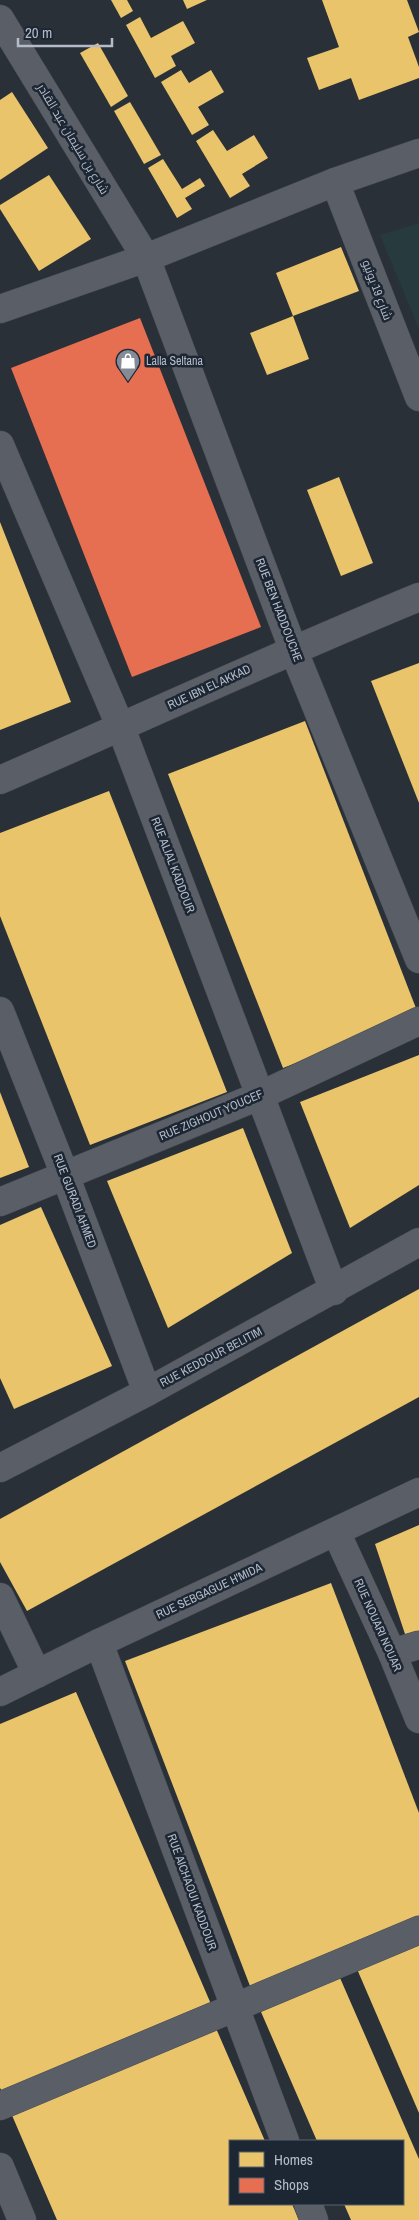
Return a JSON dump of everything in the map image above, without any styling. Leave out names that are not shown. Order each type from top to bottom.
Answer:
[{"type":"street","name":"شارع بن سليمان عبد القادر","points":[[0,19],[146,258]]},
{"type":"street","points":[[0,309],[146,258],[335,182],[419,153]]},
{"type":"street","name":"شارع 19 يونيو","points":[[335,182],[419,397]]},
{"type":"street","name":"RUE BEN HADDOUCHE","points":[[146,258],[293,649],[419,959]]},
{"type":"street","name":"RUE ALIAL KADDOUR","points":[[0,445],[121,728],[334,1291]]},
{"type":"street","name":"RUE IBN EL AKKAD","points":[[0,780],[121,728],[293,649],[419,596]]},
{"type":"street","name":"RUE GURADI AHMED","points":[[0,1011],[148,1392]]},
{"type":"street","name":"RUE ZIGHOUT YOUCEF","points":[[0,1202],[259,1096],[419,1021]]},
{"type":"street","name":"RUE KEDDOUR BELITIM","points":[[0,1468],[148,1392],[334,1291],[419,1242]]},
{"type":"street","name":"RUE SEBGAGUE H'MIDA","points":[[0,1692],[99,1643],[419,1492]]},
{"type":"street","name":"RUE NOUARI NOUAR","points":[[336,1532],[392,1653],[419,1718]]},
{"type":"street","points":[[0,1597],[36,1674]]},
{"type":"street","name":"RUE AICHAOUI KADDOUR","points":[[99,1643],[284,2140]]},
{"type":"street","points":[[392,1653],[419,1645]]},
{"type":"street","points":[[0,2106],[419,1930]]},
{"type":"street","points":[[0,2167],[22,2220]]},
{"type":"street","points":[[308,2205],[314,2220]]},
{"type":"green space","points":[[419,223],[419,329],[380,235]]},
{"type":"building: Homes","points":[[111,0],[127,0],[133,11],[121,18]]},
{"type":"building: Homes","points":[[183,0],[207,0],[187,9]]},
{"type":"building: Homes","points":[[322,0],[407,0],[419,32],[408,37],[419,67],[419,78],[359,100],[351,78],[319,90],[307,58],[339,47]]},
{"type":"building: Homes","points":[[140,17],[151,38],[183,21],[195,43],[171,56],[176,66],[155,78],[126,25]]},
{"type":"building: Homes","points":[[98,43],[128,96],[111,107],[80,53]]},
{"type":"building: Homes","points":[[181,70],[189,83],[211,70],[224,92],[198,107],[209,125],[192,135],[161,82]]},
{"type":"building: Homes","points":[[12,92],[48,148],[0,180],[0,100]]},
{"type":"building: Homes","points":[[130,102],[161,155],[144,164],[114,111]]},
{"type":"building: Homes","points":[[213,130],[227,151],[254,135],[268,158],[242,174],[250,186],[230,198],[196,141]]},
{"type":"building: Homes","points":[[163,159],[182,189],[200,178],[205,186],[185,198],[192,209],[177,218],[148,168]]},
{"type":"building: Homes","points":[[49,175],[91,239],[39,271],[0,209],[0,205]]},
{"type":"building: Homes","points":[[341,247],[359,291],[293,316],[276,273]]},
{"type":"building: Homes","points":[[293,316],[309,359],[267,375],[250,333]]},
{"type":"building: Homes","points":[[339,477],[373,563],[341,576],[307,490]]},
{"type":"building: Homes","points":[[0,522],[71,702],[0,730]]},
{"type":"building: Homes","points":[[419,663],[419,803],[371,681]]},
{"type":"building: Homes","points":[[305,721],[419,1016],[283,1068],[168,774]]},
{"type":"building: Homes","points":[[109,791],[227,1092],[90,1145],[0,916],[0,833]]},
{"type":"building: Homes","points":[[419,1055],[419,1185],[350,1228],[300,1102]]},
{"type":"building: Homes","points":[[0,1092],[29,1167],[0,1178]]},
{"type":"building: Homes","points":[[243,1128],[292,1253],[168,1328],[107,1181]]},
{"type":"building: Homes","points":[[41,1207],[112,1366],[14,1409],[0,1378],[0,1225]]},
{"type":"building: Homes","points":[[419,1289],[419,1397],[27,1611],[0,1562],[0,1519]]},
{"type":"building: Homes","points":[[419,1525],[419,1639],[408,1643],[375,1544]]},
{"type":"building: Homes","points":[[331,1583],[419,1813],[419,1922],[250,1986],[125,1661]]},
{"type":"building: Homes","points":[[76,1692],[211,2004],[3,2093],[0,2088],[0,1724]]},
{"type":"building: Homes","points":[[419,1943],[419,2113],[357,1969]]},
{"type":"building: Homes","points":[[337,1971],[419,2159],[419,2220],[351,2220],[344,2205],[404,2205],[404,2140],[317,2140],[258,2005]]},
{"type":"building: Homes","points":[[215,2026],[265,2140],[229,2140],[229,2205],[292,2205],[299,2220],[57,2220],[11,2113]]},
{"type":"building: Shops","points":[[140,318],[261,627],[132,677],[11,368]]},
{"type":"place","name":"Lalla Seltana","points":[[128,382]]}]
